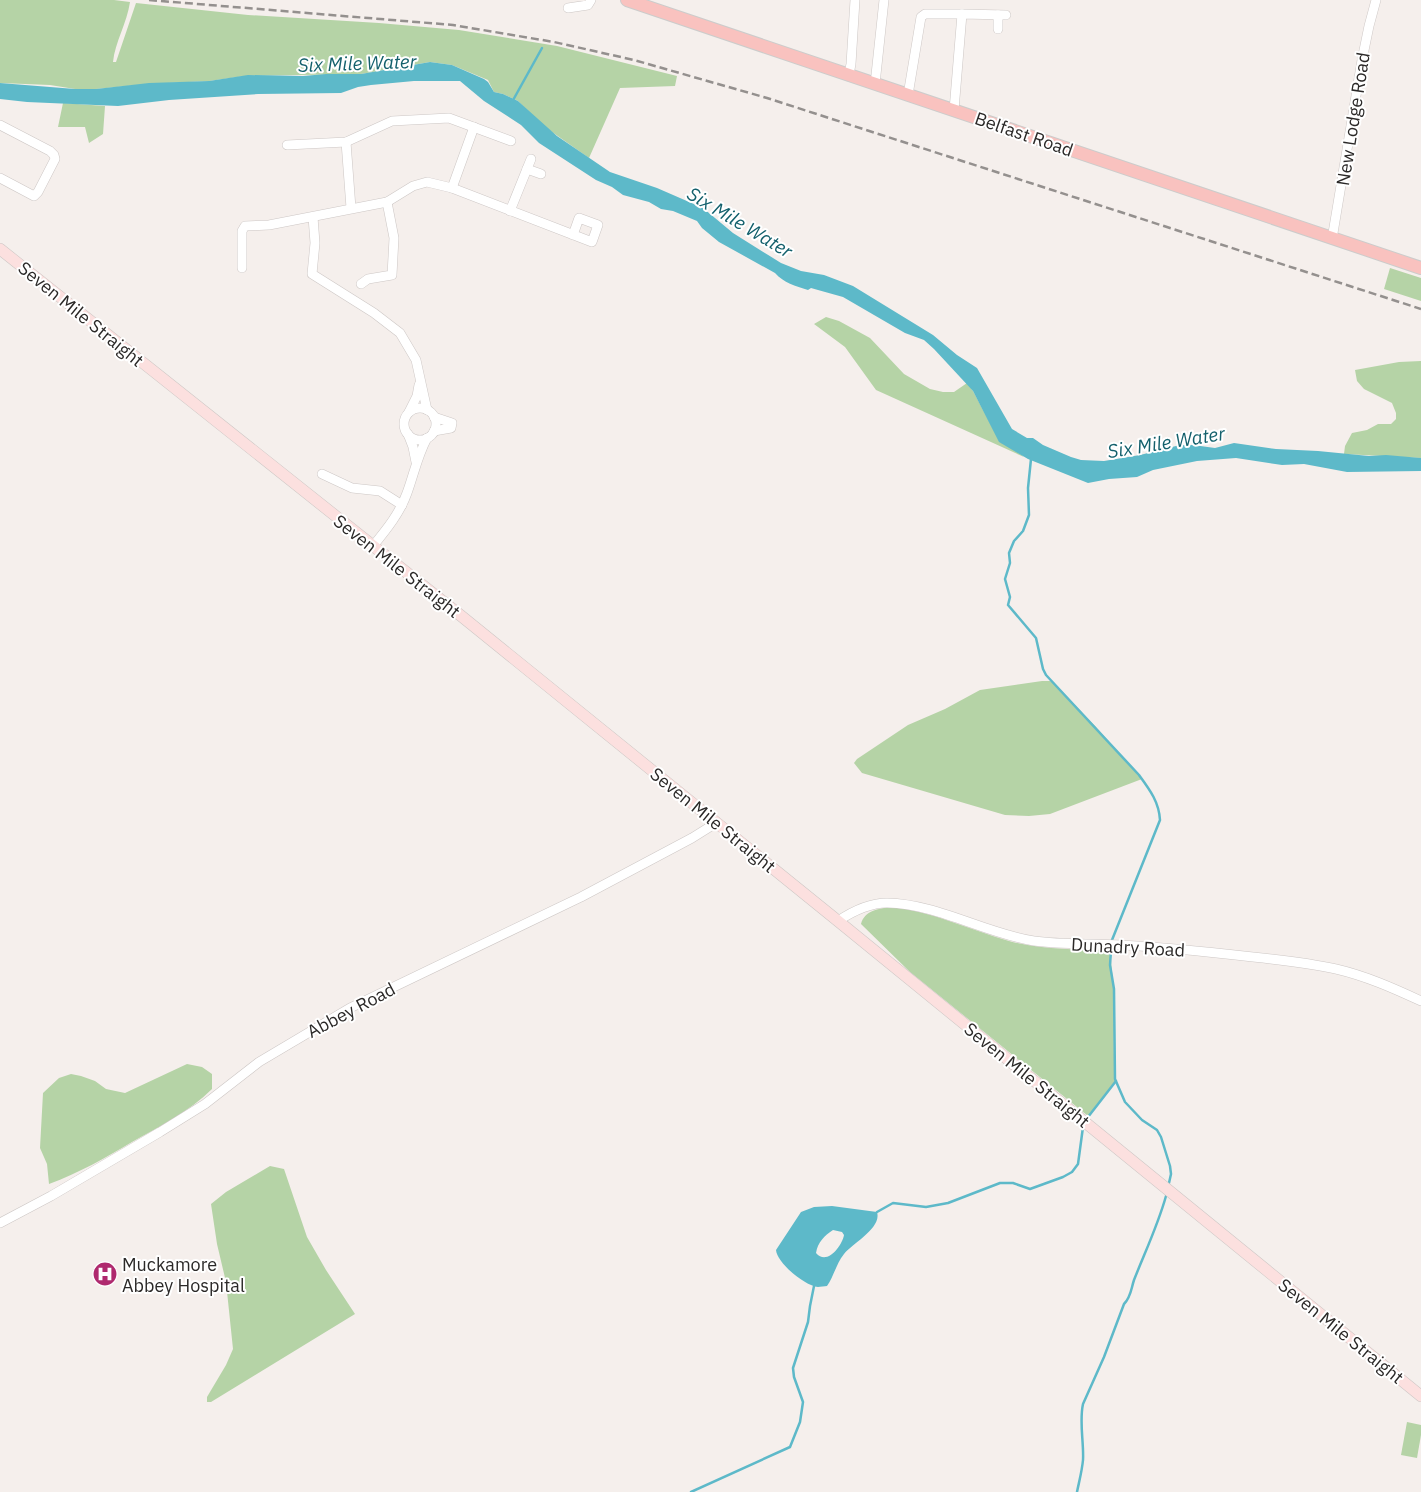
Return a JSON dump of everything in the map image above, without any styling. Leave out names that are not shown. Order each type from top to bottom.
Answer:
[{"type":"main road","name":"Belfast Road","points":[[626,0],[1421,268]]},
{"type":"main road","name":"Seven Mile Straight","points":[[0,250],[373,546],[838,921],[1421,1396]]},
{"type":"street","points":[[568,8],[588,5],[592,0]]},
{"type":"street","points":[[849,74],[855,0]]},
{"type":"street","points":[[875,84],[884,0]]},
{"type":"street","name":"New Lodge Road","points":[[1332,239],[1362,60],[1376,0]]},
{"type":"street","points":[[908,95],[920,17],[926,14],[1002,15],[998,29]]},
{"type":"street","points":[[954,110],[962,14]]},
{"type":"street","points":[[287,145],[346,142],[397,120],[449,118],[511,141]]},
{"type":"street","points":[[0,125],[50,151],[55,157],[54,164],[34,196],[0,178]]},
{"type":"street","points":[[452,188],[474,127]]},
{"type":"street","points":[[346,142],[351,208]]},
{"type":"street","points":[[510,211],[531,159]]},
{"type":"street","points":[[527,168],[541,174]]},
{"type":"street","points":[[242,268],[242,230],[244,227],[269,225],[387,202],[419,184],[434,183],[452,188],[573,235]]},
{"type":"street","points":[[361,284],[368,279],[392,276],[394,238],[387,202]]},
{"type":"street","points":[[313,217],[315,237],[311,270],[313,275],[335,287],[394,328],[402,337],[413,354],[431,414],[436,422],[416,462],[402,505],[373,546]]},
{"type":"street","points":[[416,462],[413,447],[404,426],[406,417],[417,396],[420,377]]},
{"type":"street","points":[[408,434],[417,440],[451,428],[452,423],[418,408],[409,413]]},
{"type":"street","points":[[322,474],[352,488],[380,491],[402,505]]},
{"type":"street","name":"Abbey Road","points":[[0,1223],[91,1173],[206,1104],[259,1062],[350,1008],[581,898],[716,823]]},
{"type":"street","name":"Dunadry Road","points":[[838,921],[867,906],[886,903],[900,904],[941,914],[1000,933],[1036,941],[1207,952],[1319,966],[1369,979],[1421,1001]]},
{"type":"green space","points":[[0,0],[114,0],[130,2],[113,62],[116,62],[136,3],[248,15],[459,30],[557,46],[677,76],[675,86],[620,88],[589,158],[545,127],[518,101],[494,92],[488,80],[452,65],[430,62],[361,74],[245,76],[209,81],[96,89],[0,83]]},
{"type":"green space","points":[[63,103],[105,106],[103,134],[89,143],[85,127],[58,127]]},
{"type":"green space","points":[[1390,268],[1421,278],[1421,301],[1384,289]]},
{"type":"green space","points":[[826,317],[839,321],[870,338],[904,374],[930,389],[954,392],[967,383],[1000,442],[1024,457],[876,390],[845,347],[814,324]]},
{"type":"green space","points":[[1421,361],[1421,458],[1344,454],[1345,446],[1352,433],[1367,430],[1378,424],[1391,424],[1396,419],[1392,403],[1364,389],[1357,381],[1355,370],[1399,362]]},
{"type":"green space","points":[[1042,681],[1054,683],[1142,779],[1050,814],[1029,816],[1005,815],[862,773],[854,763],[857,759],[908,725],[945,709],[980,690]]},
{"type":"green space","points":[[891,907],[921,912],[994,937],[1021,944],[1060,949],[1111,951],[1114,989],[1116,1080],[1088,1116],[910,972],[861,924],[869,913]]},
{"type":"green space","points":[[187,1064],[202,1067],[212,1074],[212,1089],[203,1097],[174,1118],[112,1154],[49,1184],[47,1164],[40,1148],[43,1093],[59,1078],[71,1074],[81,1076],[95,1081],[106,1089],[125,1093]]},
{"type":"green space","points":[[270,1166],[284,1169],[307,1237],[355,1314],[211,1402],[207,1402],[207,1397],[233,1349],[226,1282],[217,1244],[211,1204],[226,1192]]},
{"type":"green space","points":[[1407,1422],[1421,1425],[1417,1458],[1401,1455]]},
{"type":"water","points":[[430,62],[452,65],[484,79],[494,92],[518,101],[557,136],[610,172],[657,188],[703,208],[733,233],[781,263],[801,271],[824,275],[853,286],[933,335],[957,355],[977,368],[1012,429],[1027,438],[1033,438],[1043,445],[1071,457],[1081,460],[1104,461],[1140,455],[1180,445],[1215,448],[1234,443],[1276,449],[1421,458],[1421,471],[1347,472],[1304,464],[1282,465],[1236,458],[1197,461],[1153,470],[1137,477],[1088,483],[1028,459],[999,442],[973,391],[924,340],[905,333],[843,297],[811,288],[808,290],[790,284],[775,273],[719,242],[702,228],[697,221],[673,211],[661,209],[649,202],[623,195],[612,187],[596,180],[539,143],[521,125],[484,101],[460,81],[414,81],[358,87],[341,93],[258,94],[169,100],[118,106],[0,99],[0,83],[96,89],[149,83],[209,81],[248,75],[361,74]]},
{"type":"water","points":[[832,1206],[877,1212],[875,1224],[866,1235],[844,1254],[827,1286],[819,1287],[806,1283],[786,1267],[776,1250],[801,1212],[814,1207]],"holes":[[[833,1230],[842,1232],[844,1235],[843,1239],[833,1253],[825,1257],[816,1253],[820,1242]]]},
{"type":"waterway","points":[[512,102],[542,48]]},
{"type":"waterway","points":[[1031,459],[1028,488],[1029,515],[1023,531],[1014,541],[1009,553],[1010,563],[1005,579],[1010,597],[1008,605],[1036,638],[1046,675],[1139,775],[1158,807],[1160,820],[1112,940]]},
{"type":"waterway","points":[[1111,951],[1110,965],[1114,989],[1115,1079],[1125,1102],[1142,1120],[1157,1130],[1161,1137],[1170,1166],[1169,1183]]},
{"type":"waterway","points":[[1088,1117],[1116,1081]]},
{"type":"waterway","points":[[877,1212],[893,1203],[926,1207],[948,1203],[1000,1183],[1013,1183],[1030,1189],[1063,1177],[1072,1172],[1078,1164],[1083,1127]]},
{"type":"waterway","points":[[1077,1492],[1083,1460],[1081,1418],[1083,1404],[1129,1296],[1166,1196]]},
{"type":"waterway","points":[[691,1492],[790,1447],[800,1422],[803,1402],[794,1377],[793,1368],[808,1322],[814,1286]]},
{"type":"railway","points":[[149,0],[453,25],[554,42],[634,60],[767,98],[1421,309]]},
{"type":"place","name":"Muckamore Abbey Hospital","points":[[105,1274]]},
{"type":"water label","name":"Six Mile Water","points":[[357,63]]},
{"type":"water label","name":"Six Mile Water","points":[[740,222]]},
{"type":"water label","name":"Six Mile Water","points":[[1166,442]]}]
